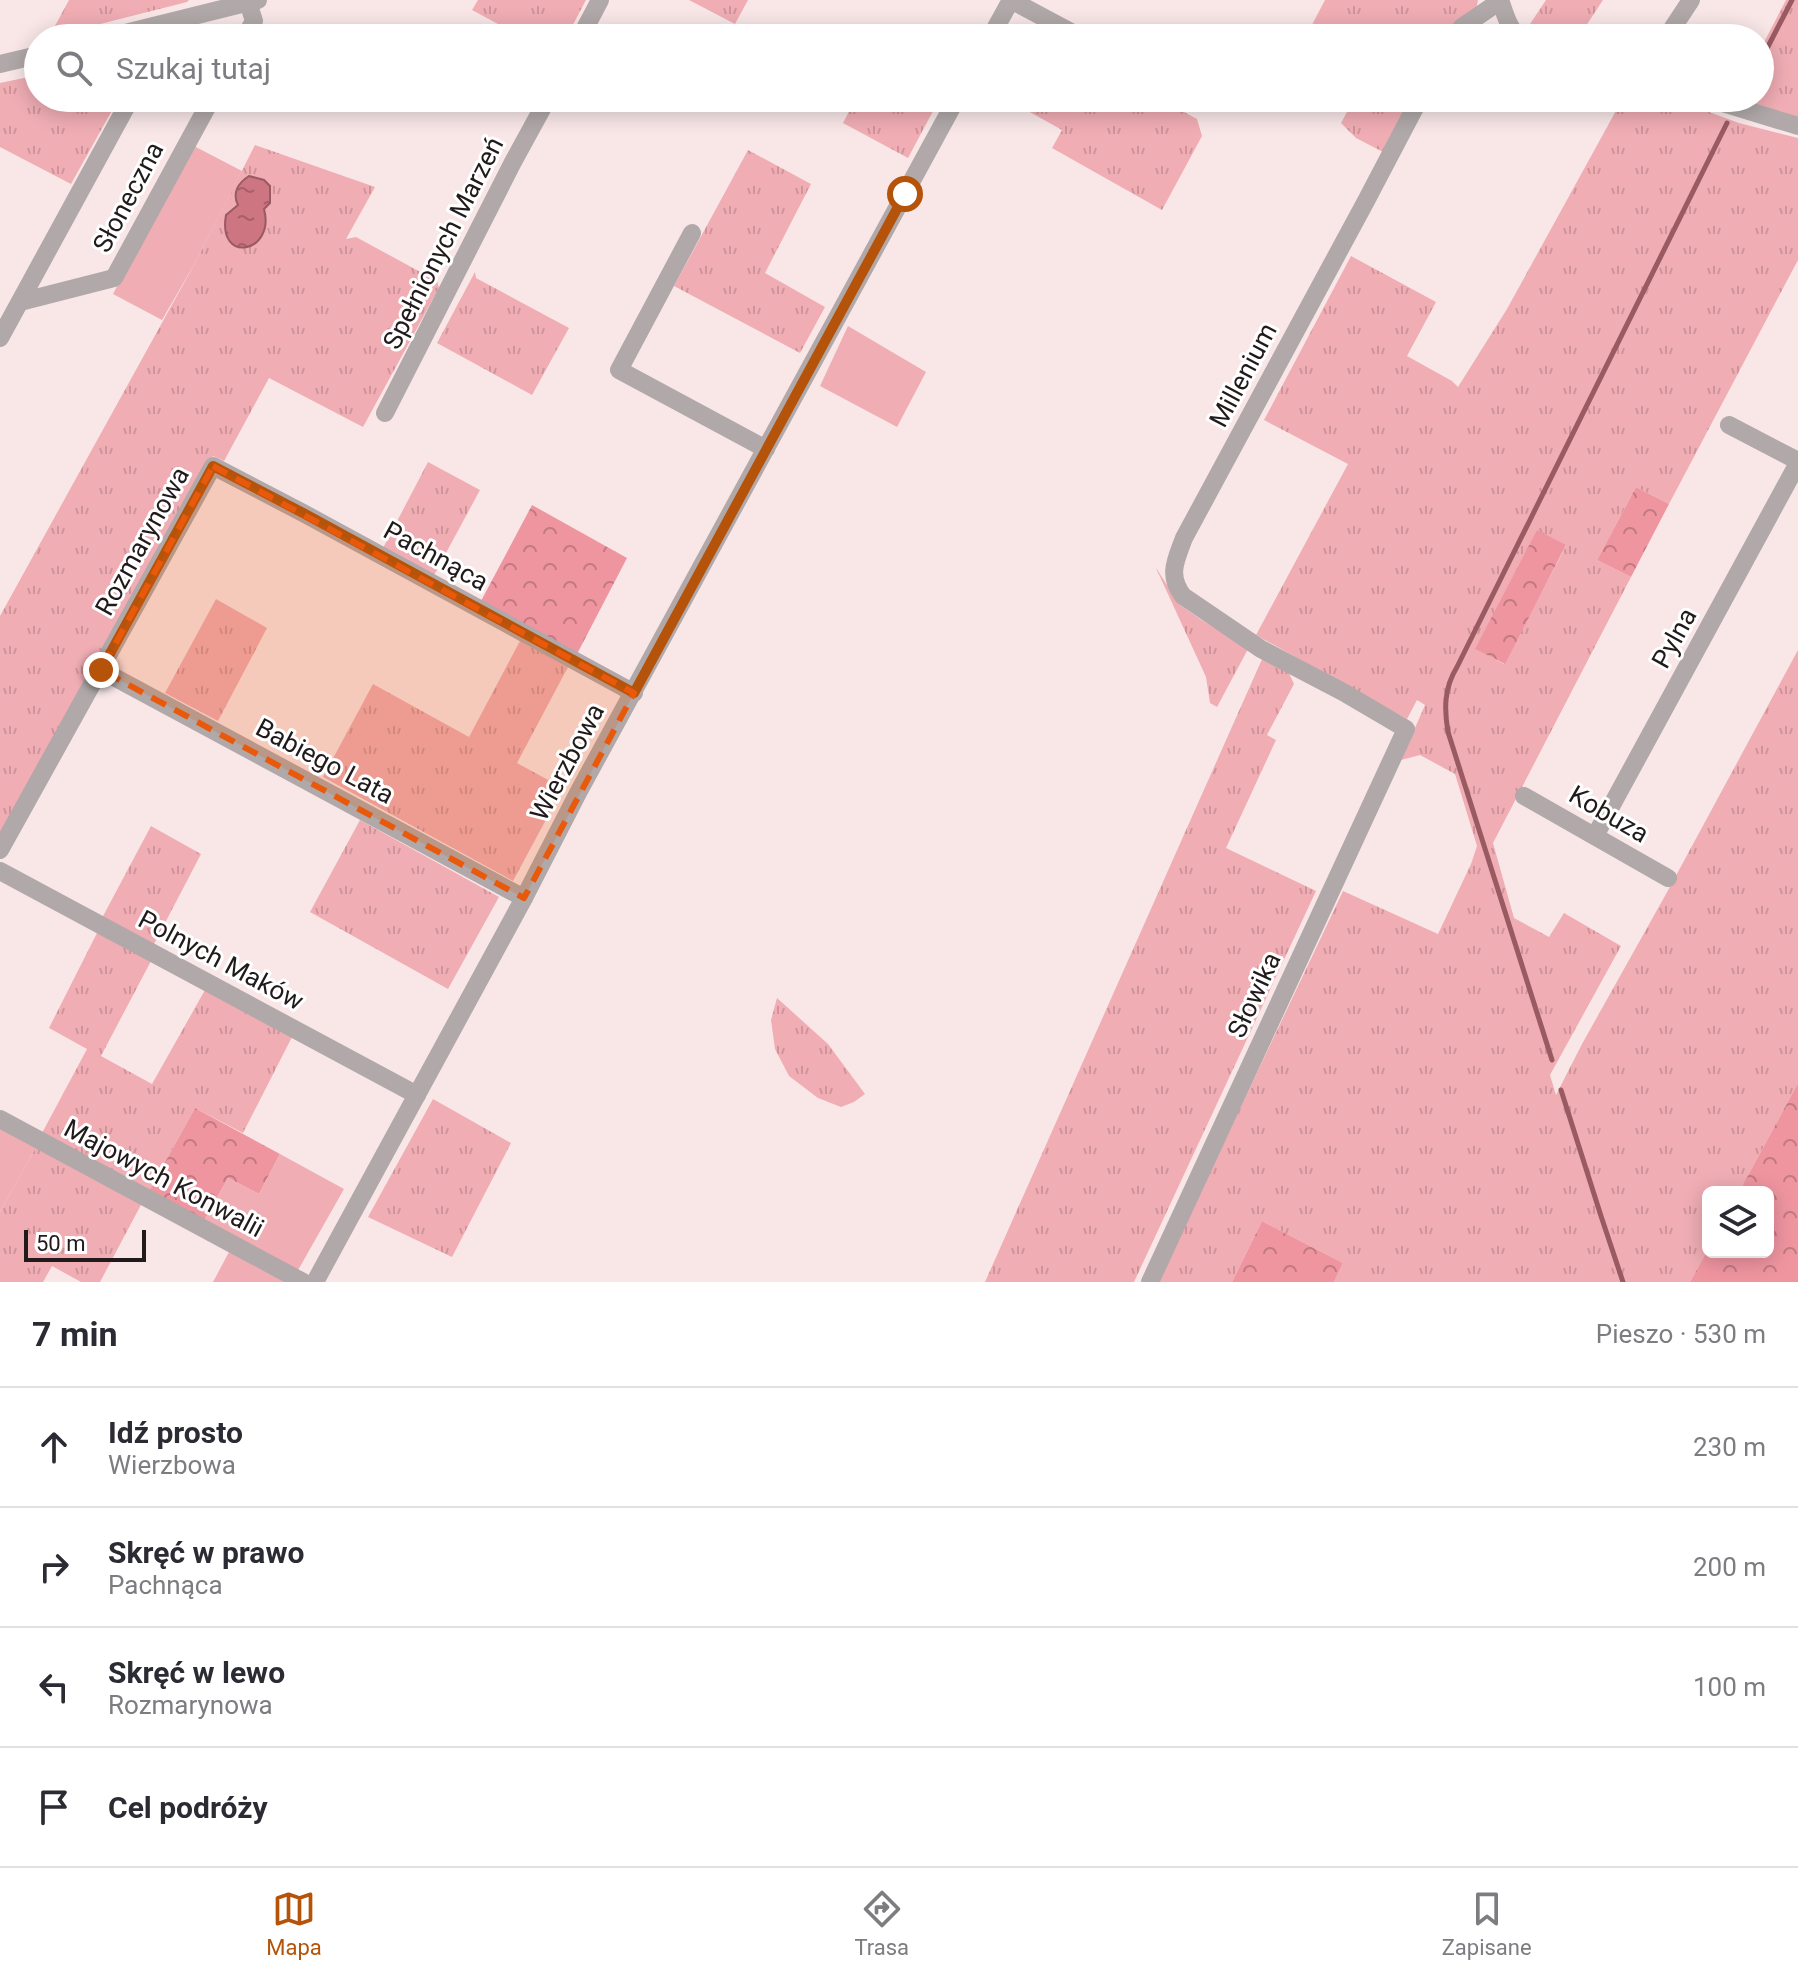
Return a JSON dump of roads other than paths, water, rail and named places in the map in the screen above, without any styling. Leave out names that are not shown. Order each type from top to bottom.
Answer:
[{"type":"street","points":[[587,24],[600,0]]},
{"type":"street","points":[[998,24],[1011,0],[1056,24]]},
{"type":"street","points":[[1466,24],[1500,0],[1509,24]]},
{"type":"street","points":[[1675,24],[1691,0]]},
{"type":"street","points":[[178,24],[253,1],[252,24]]},
{"type":"street","points":[[0,64],[24,58]]},
{"type":"street","name":"Słoneczna","points":[[0,338],[123,112]]},
{"type":"street","name":"Słoneczna","points":[[20,302],[114,278],[204,112]]},
{"type":"street","name":"Spełnionych Marzeń","points":[[385,413],[540,112]]},
{"type":"street","name":"Wierzbowa","points":[[315,1282],[949,112]]},
{"type":"street","name":"Millenium","points":[[1406,729],[1261,649],[1183,596],[1173,579],[1175,561],[1184,538],[1413,112]]},
{"type":"street","points":[[1752,112],[1798,126]]},
{"type":"street","points":[[692,233],[619,370],[766,449]]},
{"type":"street","points":[[1729,425],[1798,462]]},
{"type":"street","name":"Pylna","points":[[1595,836],[1798,462]]},
{"type":"street","name":"Pachnąca","points":[[213,466],[634,693]]},
{"type":"street","name":"Rozmarynowa","points":[[0,850],[213,466]]},
{"type":"street","name":"Babiego Lata","points":[[101,670],[524,898]]},
{"type":"street","name":"Słowika","points":[[1150,1282],[1406,729]]},
{"type":"street","name":"Kobuza","points":[[1524,796],[1668,878]]},
{"type":"street","name":"Polnych Maków","points":[[0,871],[417,1095]]},
{"type":"street","name":"Majowych Konwalii","points":[[0,1119],[303,1282]]},
{"type":"water","points":[[249,176],[264,180],[270,186],[270,203],[264,209],[262,236],[246,247],[237,247],[226,231],[226,215],[238,205],[237,189]]},
{"type":"waterway","points":[[1774,35],[1792,0]]},
{"type":"waterway","points":[[1552,1060],[1448,732],[1447,691],[1727,123]]},
{"type":"waterway","points":[[1561,1090],[1623,1282]]}]
